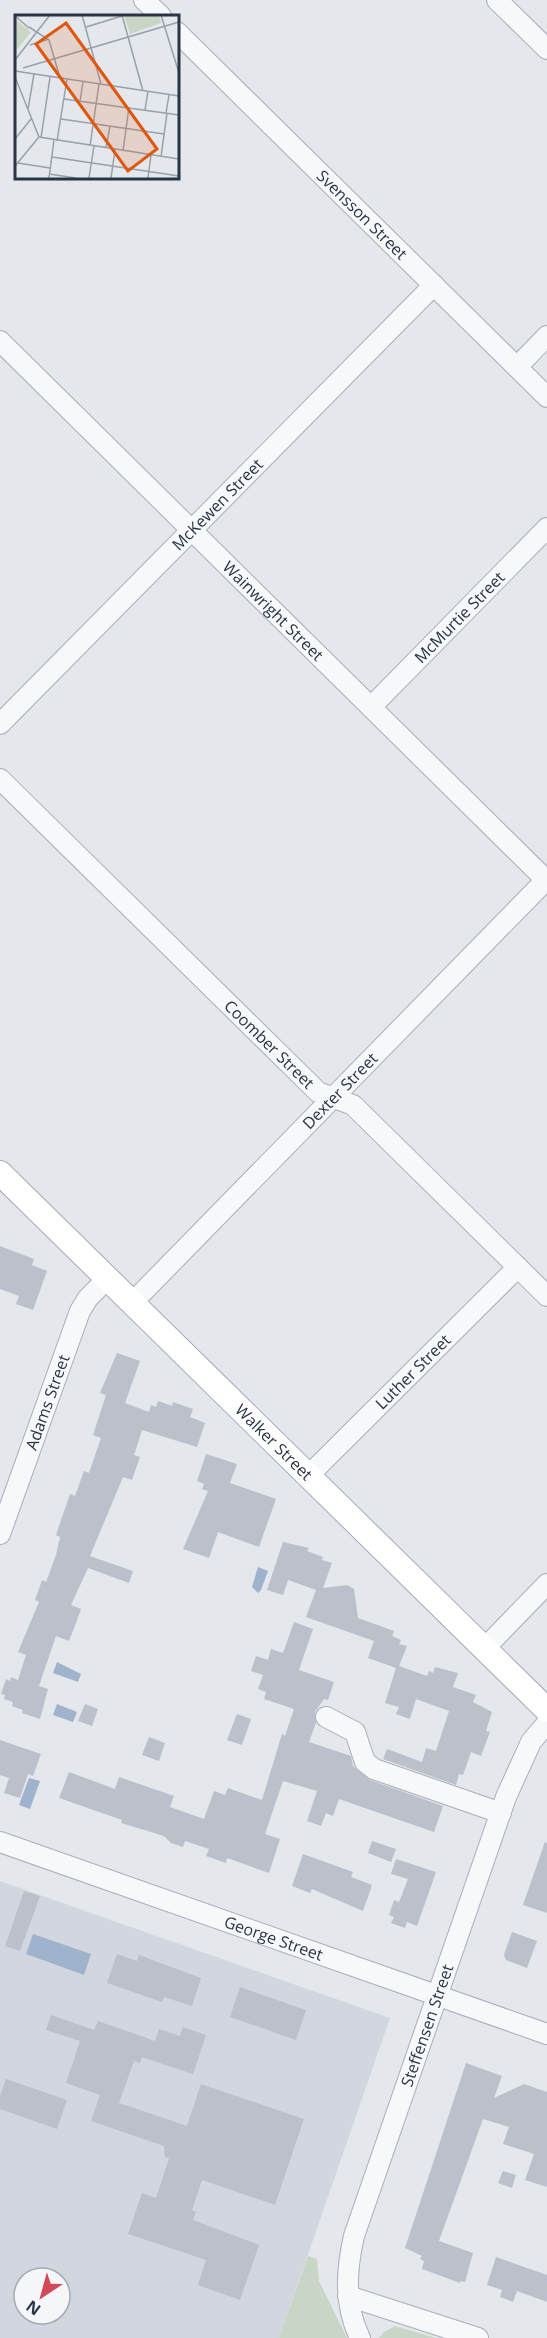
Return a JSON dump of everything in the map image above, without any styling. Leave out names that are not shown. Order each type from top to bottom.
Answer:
[{"type":"main road","name":"Walker Street","points":[[0,1173],[547,1710]]},
{"type":"street","points":[[144,0],[160,15]]},
{"type":"street","points":[[497,0],[547,49]]},
{"type":"street","name":"Svensson Street","points":[[178,33],[547,397]]},
{"type":"street","name":"McKewen Street","points":[[0,724],[434,285]]},
{"type":"street","points":[[517,367],[547,336]]},
{"type":"street","name":"Wainwright Street","points":[[0,341],[547,880]]},
{"type":"street","name":"McMurtie Street","points":[[371,707],[547,528]]},
{"type":"street","name":"Coomber Street","points":[[0,779],[318,1092],[352,1105],[547,1296]]},
{"type":"street","name":"Dexter Street","points":[[132,1303],[547,880]]},
{"type":"street","name":"Luther Street","points":[[308,1476],[518,1267]]},
{"type":"street","name":"Adams Street","points":[[0,1534],[80,1311],[88,1298],[107,1279]]},
{"type":"street","points":[[484,1649],[547,1584]]},
{"type":"street","points":[[326,1717],[355,1732],[365,1762],[374,1769],[501,1813]]},
{"type":"street","name":"Steffensen Street","points":[[360,2338],[351,2316],[346,2275],[354,2236],[501,1813],[531,1743],[547,1723]]},
{"type":"street","name":"George Street","points":[[0,1842],[547,2034]]},
{"type":"street","points":[[348,2296],[478,2338]]},
{"type":"shaded area","points":[[0,1881],[390,2018],[279,2338],[0,2338]]},
{"type":"green space","points":[[308,2256],[317,2259],[319,2281],[347,2338],[279,2338]]},
{"type":"green space","points":[[395,2326],[436,2338],[379,2338]]},
{"type":"water","points":[[258,1567],[268,1571],[258,1593],[252,1587]]},
{"type":"water","points":[[57,1662],[81,1674],[78,1682],[53,1673]]},
{"type":"water","points":[[57,1704],[77,1712],[73,1722],[53,1715]]},
{"type":"water","points":[[29,1778],[40,1781],[30,1809],[19,1805]]},
{"type":"water","points":[[33,1934],[91,1954],[84,1975],[26,1954]]},
{"type":"building","points":[[0,1246],[34,1259],[32,1265],[47,1271],[33,1310],[16,1304],[19,1296],[0,1289]]},
{"type":"building","points":[[117,1353],[140,1361],[125,1403],[149,1412],[151,1405],[156,1407],[158,1401],[172,1406],[173,1402],[193,1409],[190,1417],[205,1423],[197,1447],[142,1430],[134,1455],[140,1457],[132,1480],[123,1477],[90,1556],[133,1571],[129,1583],[88,1568],[71,1605],[81,1609],[69,1641],[56,1636],[39,1686],[48,1689],[40,1719],[22,1713],[23,1710],[12,1706],[13,1702],[4,1699],[5,1695],[1,1694],[6,1679],[10,1681],[11,1677],[18,1680],[26,1655],[18,1652],[39,1602],[35,1600],[42,1580],[46,1582],[56,1555],[60,1537],[56,1535],[70,1494],[75,1496],[84,1471],[89,1473],[101,1438],[93,1435],[106,1395],[100,1393]]},
{"type":"building","points":[[206,1454],[237,1464],[230,1483],[276,1499],[259,1547],[218,1532],[209,1558],[183,1549],[208,1491],[202,1489],[204,1484],[197,1481]]},
{"type":"building","points":[[283,1542],[309,1548],[307,1551],[332,1563],[323,1588],[347,1585],[354,1589],[358,1618],[394,1631],[392,1636],[401,1640],[399,1644],[407,1646],[399,1666],[427,1676],[429,1671],[433,1673],[435,1667],[458,1673],[453,1687],[476,1695],[473,1702],[492,1712],[486,1731],[490,1732],[481,1756],[471,1752],[463,1775],[459,1774],[456,1785],[383,1759],[387,1749],[422,1762],[426,1748],[436,1751],[449,1711],[416,1699],[410,1719],[396,1714],[399,1707],[385,1703],[396,1668],[368,1658],[374,1641],[306,1617],[316,1590],[288,1580],[283,1595],[267,1590]]},
{"type":"building","points":[[294,1622],[313,1629],[299,1670],[334,1682],[328,1700],[324,1699],[315,1712],[316,1723],[309,1742],[351,1756],[353,1766],[370,1780],[443,1806],[434,1832],[339,1799],[333,1816],[326,1813],[321,1826],[307,1821],[317,1791],[283,1781],[265,1834],[280,1839],[269,1873],[227,1858],[226,1863],[206,1856],[209,1849],[185,1841],[183,1847],[171,1843],[164,1836],[121,1823],[122,1820],[59,1798],[69,1772],[115,1789],[119,1777],[174,1796],[170,1807],[204,1819],[214,1791],[225,1795],[228,1788],[262,1800],[282,1734],[285,1736],[294,1709],[264,1699],[266,1692],[258,1689],[263,1675],[251,1671],[256,1656],[268,1660],[271,1649],[283,1653]]},
{"type":"building","points":[[85,1704],[98,1709],[92,1726],[78,1721]]},
{"type":"building","points":[[237,1714],[251,1719],[242,1745],[227,1740]]},
{"type":"building","points":[[149,1737],[165,1743],[159,1761],[142,1755]]},
{"type":"building","points":[[0,1740],[41,1754],[33,1776],[28,1774],[20,1798],[4,1793],[9,1778],[0,1775]]},
{"type":"building","points":[[372,1841],[396,1849],[391,1862],[368,1853]]},
{"type":"building","points":[[545,1842],[547,1843],[547,1913],[523,1905]]},
{"type":"building","points":[[303,1854],[353,1872],[351,1877],[372,1885],[363,1911],[312,1889],[310,1893],[292,1886]]},
{"type":"building","points":[[396,1859],[436,1872],[417,1926],[407,1922],[405,1928],[391,1923],[394,1917],[389,1915],[394,1900],[399,1902],[408,1879],[391,1874]]},
{"type":"building","points":[[24,1891],[40,1896],[20,1951],[5,1946]]},
{"type":"building","points":[[512,1932],[537,1941],[527,1968],[506,1960],[504,1955]]},
{"type":"building","points":[[117,1954],[137,1961],[139,1955],[201,1978],[192,2006],[164,1997],[162,2002],[107,1983]]},
{"type":"building","points":[[240,1987],[306,2010],[296,2040],[230,2017]]},
{"type":"building","points":[[51,2015],[94,2030],[98,2021],[155,2041],[159,2029],[180,2036],[183,2027],[206,2035],[193,2074],[142,2057],[140,2063],[134,2061],[119,2103],[187,2126],[201,2084],[304,2119],[275,2205],[202,2180],[192,2210],[196,2212],[193,2220],[259,2245],[240,2300],[198,2285],[206,2260],[128,2234],[142,2193],[156,2198],[169,2158],[165,2157],[164,2146],[91,2121],[100,2095],[66,2083],[80,2041],[46,2030]]},
{"type":"building","points":[[466,2063],[502,2076],[494,2098],[524,2084],[547,2092],[547,2187],[525,2180],[534,2154],[503,2144],[509,2127],[483,2119],[439,2241],[473,2253],[465,2282],[460,2281],[460,2283],[422,2269],[424,2261],[420,2259],[422,2256],[405,2248]]},
{"type":"building","points":[[6,2079],[67,2100],[57,2129],[0,2109],[0,2096]]},
{"type":"building","points":[[503,2171],[516,2175],[512,2188],[498,2183]]},
{"type":"building","points":[[496,2257],[547,2275],[547,2302],[517,2291],[513,2302],[500,2297],[502,2290],[487,2285]]}]
